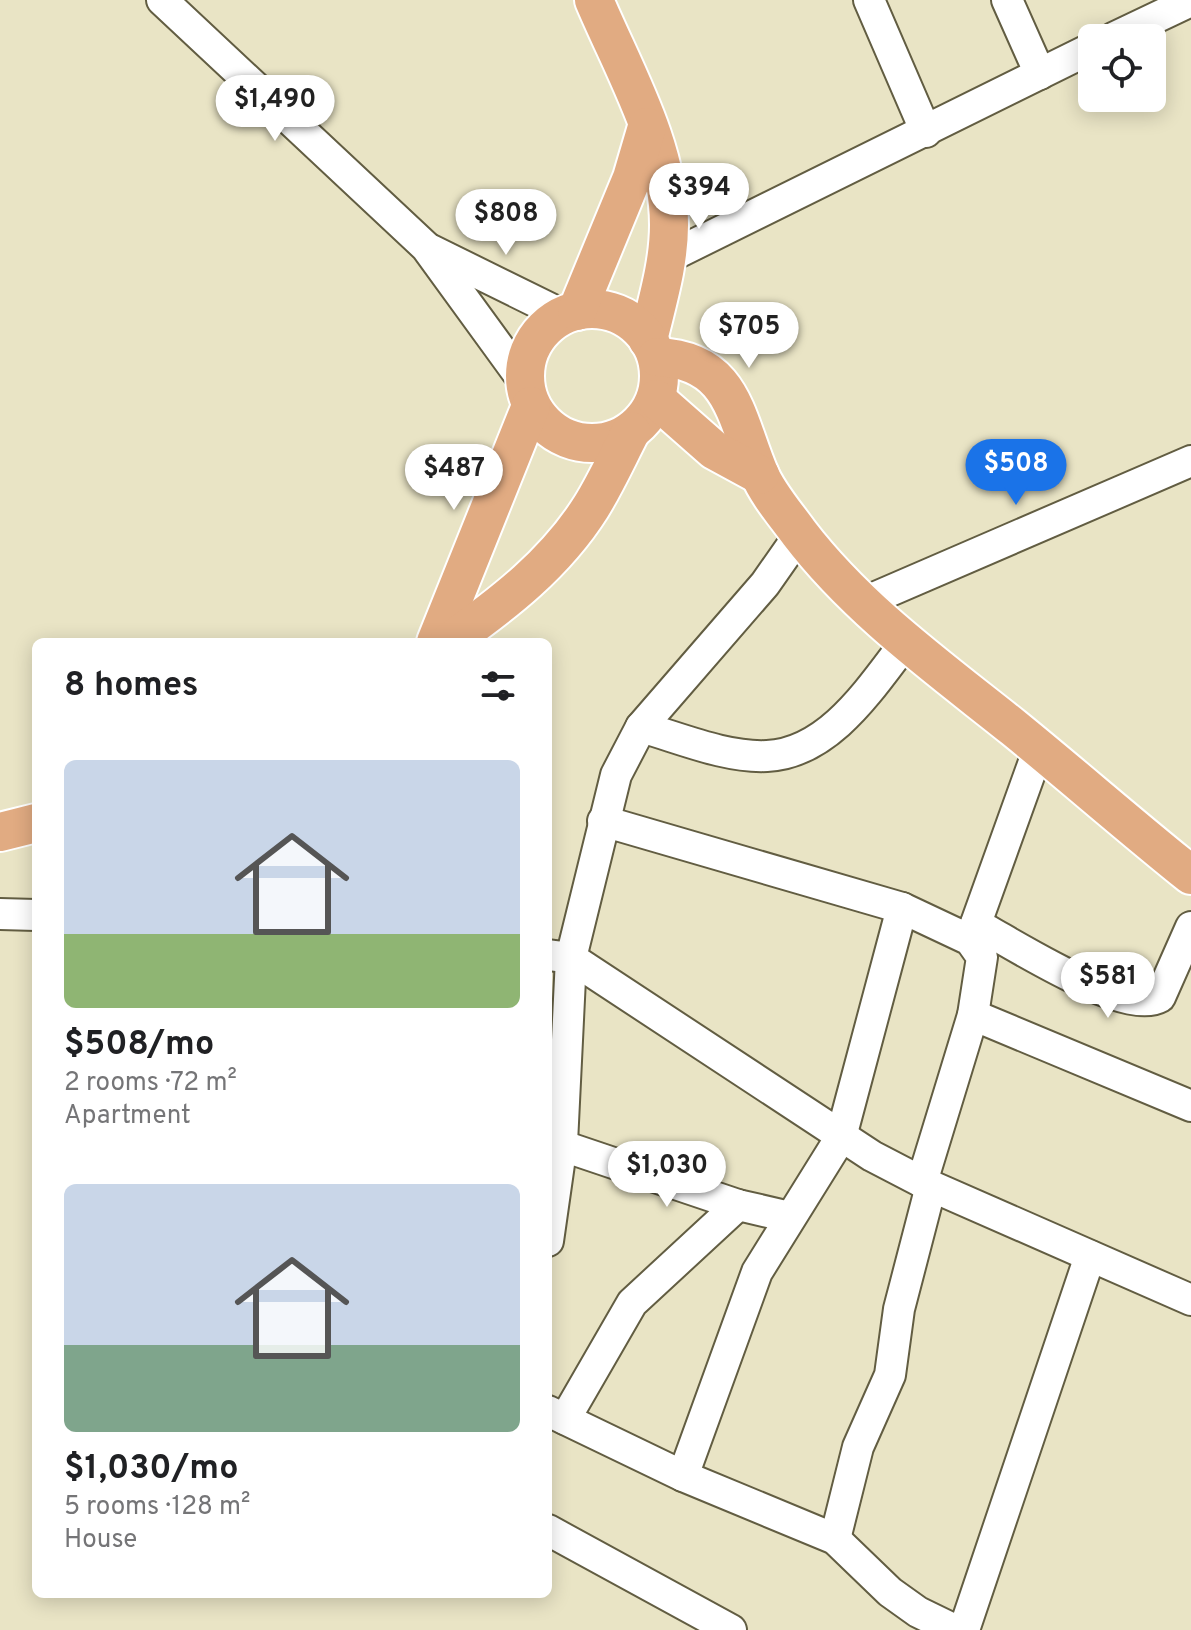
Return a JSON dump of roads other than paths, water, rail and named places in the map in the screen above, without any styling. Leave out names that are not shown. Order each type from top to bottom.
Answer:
[{"type":"main road","points":[[594,0],[647,127],[667,196],[667,258],[652,348]]},
{"type":"main road","points":[[570,313],[632,178],[647,127]]},
{"type":"main road","points":[[437,638],[528,394],[526,362],[533,343],[546,327],[570,313],[597,309],[617,314],[635,324],[652,348],[660,378],[656,399],[646,416],[631,431],[591,508],[555,555],[523,587],[454,638]]},
{"type":"main road","points":[[652,348],[696,364],[716,379],[731,397],[760,475],[800,534],[862,603],[1191,875]]},
{"type":"main road","points":[[528,394],[545,424],[564,437],[587,443],[610,441],[631,431]]},
{"type":"main road","points":[[656,399],[714,450],[760,475]]},
{"type":"main road","points":[[0,832],[32,824]]},
{"type":"street","points":[[162,0],[426,247],[528,394]]},
{"type":"street","points":[[869,0],[926,132]]},
{"type":"street","points":[[1007,0],[1040,74]]},
{"type":"street","points":[[1139,24],[1176,4]]},
{"type":"street","points":[[667,258],[1078,55]]},
{"type":"street","points":[[426,247],[570,313]]},
{"type":"street","points":[[862,603],[1191,461]]},
{"type":"street","points":[[552,1184],[560,957],[616,775],[641,727],[765,584],[800,534]]},
{"type":"street","points":[[641,727],[744,754],[787,752],[826,732],[841,719],[906,642]]},
{"type":"street","points":[[835,1539],[858,1447],[890,1375],[899,1309],[926,1184],[973,1015],[982,957],[973,932],[1039,748]]},
{"type":"street","points":[[603,821],[902,908],[973,932],[1094,987],[1136,1001],[1151,1002],[1160,997],[1191,927]]},
{"type":"street","points":[[683,1476],[757,1272],[841,1137],[902,908]]},
{"type":"street","points":[[0,914],[32,915]]},
{"type":"street","points":[[560,957],[841,1137],[926,1184],[1191,1300]]},
{"type":"street","points":[[973,1015],[1191,1106]]},
{"type":"street","points":[[555,1142],[738,1205],[790,1217]]},
{"type":"street","points":[[738,1205],[632,1303],[557,1415],[683,1476],[835,1539],[890,1592],[918,1612],[955,1630]]},
{"type":"street","points":[[964,1630],[1090,1256]]},
{"type":"street","points":[[552,1532],[731,1630]]}]
